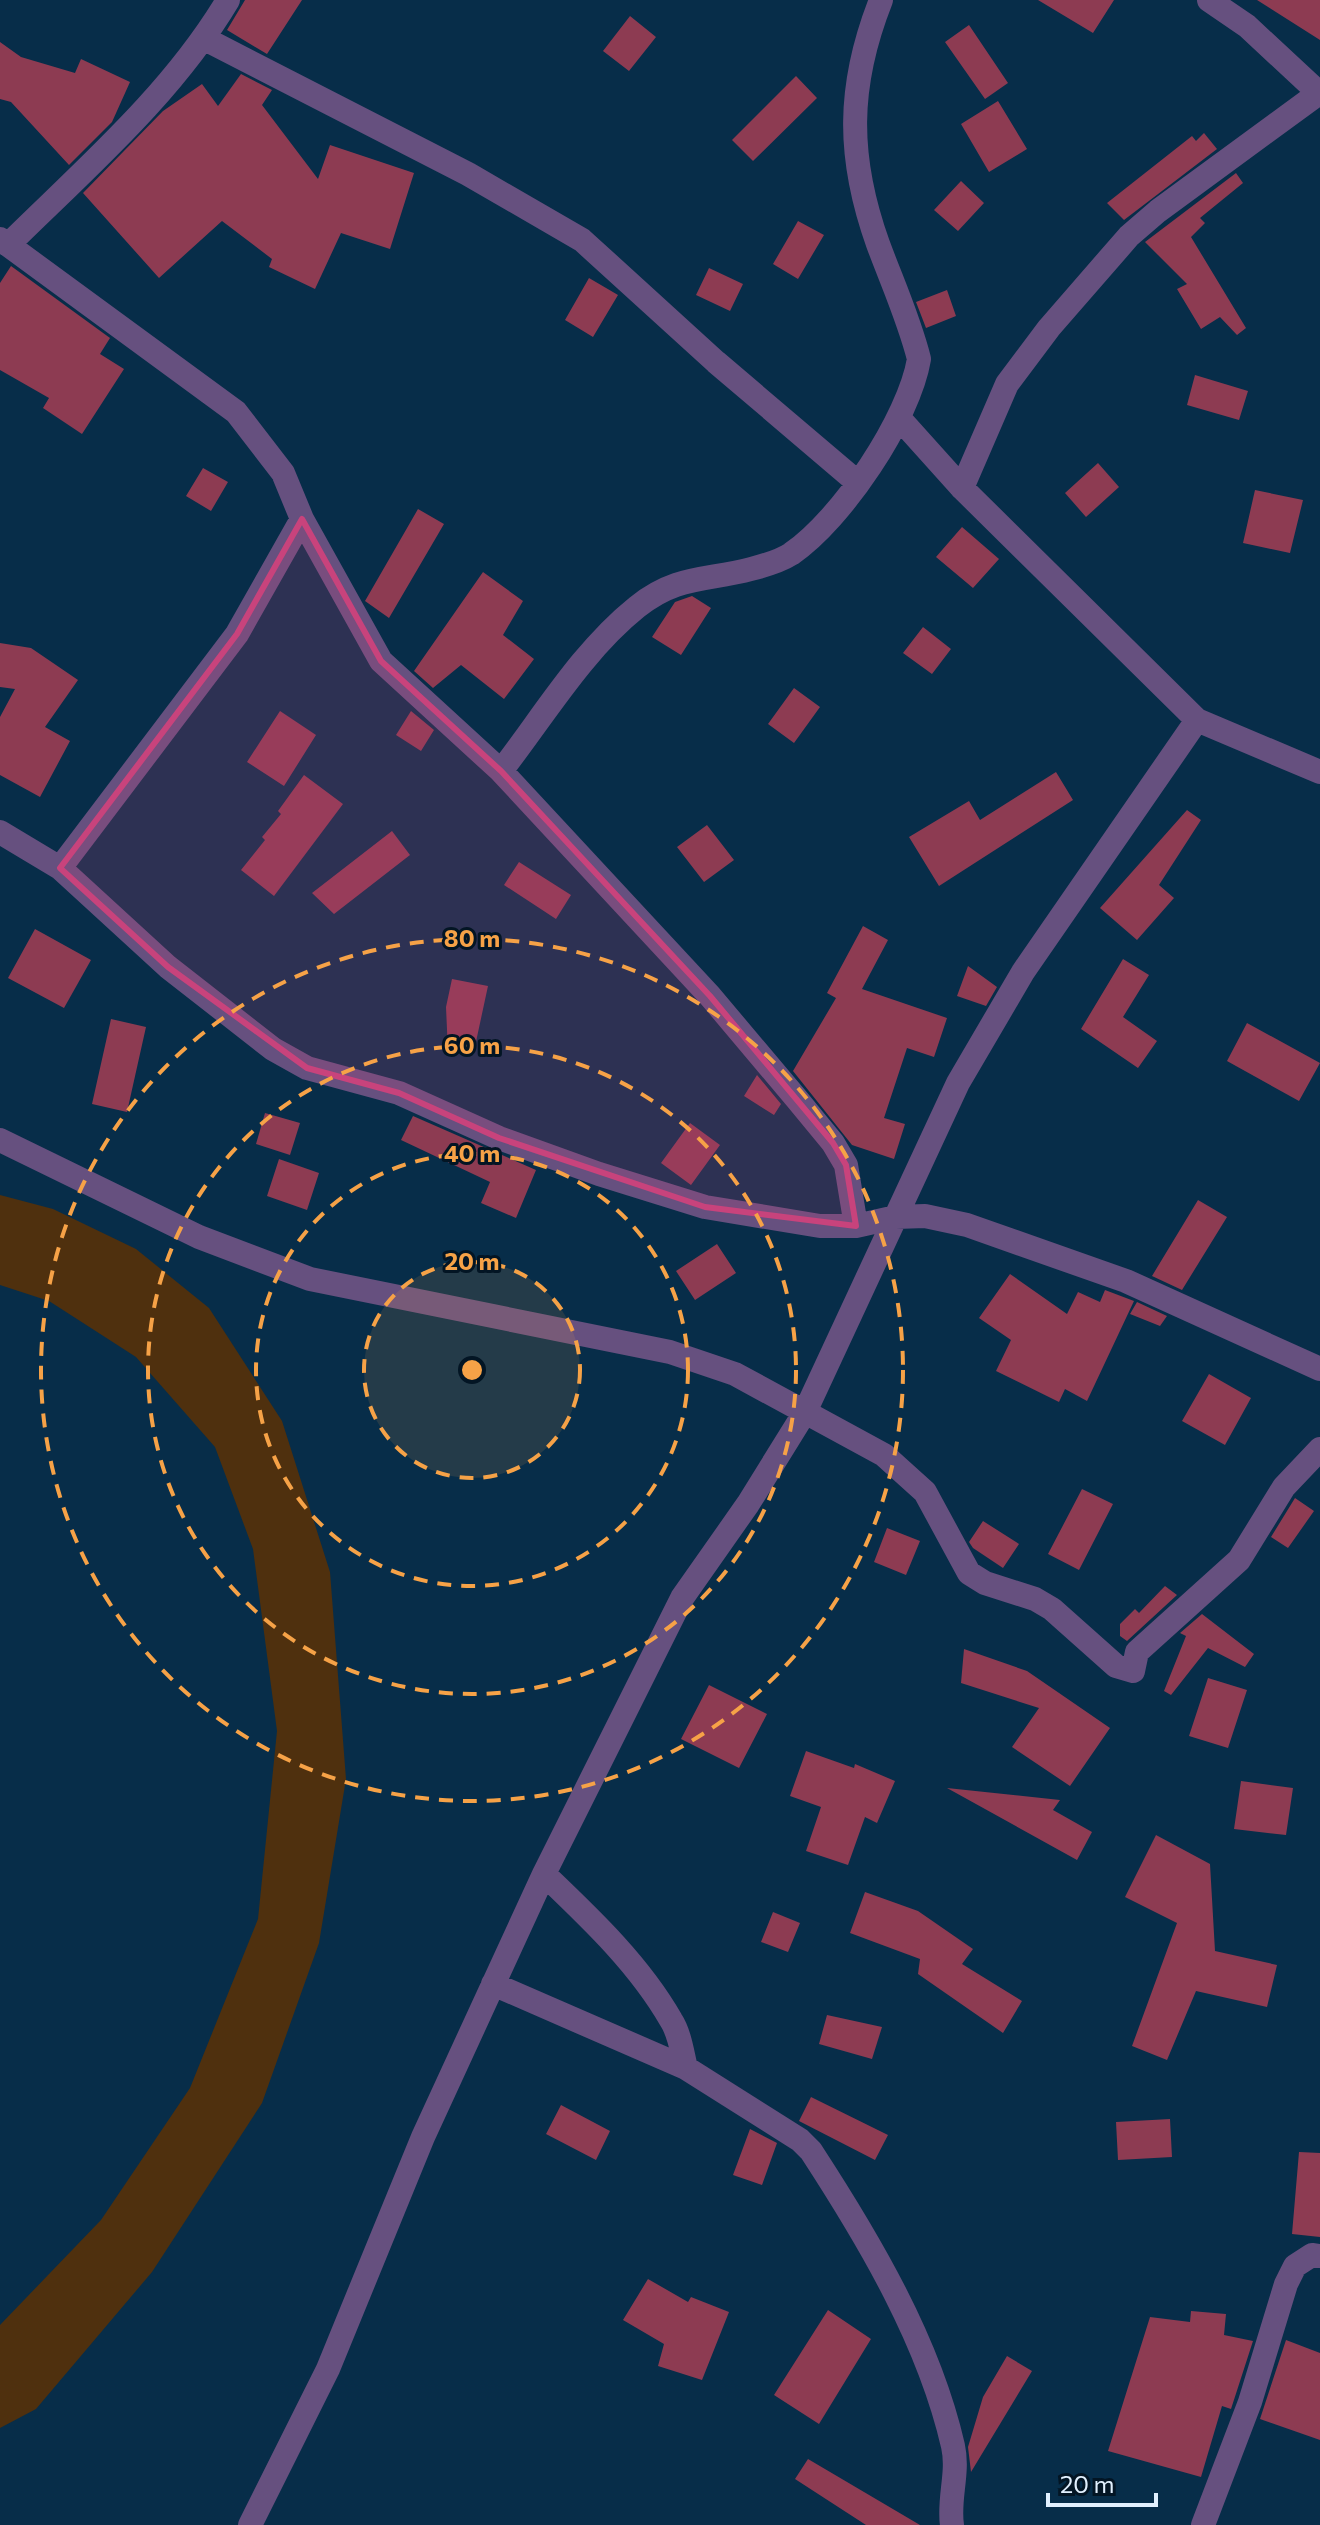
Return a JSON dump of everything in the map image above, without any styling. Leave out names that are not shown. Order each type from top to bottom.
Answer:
[{"type":"street","points":[[228,0],[205,39],[173,78],[4,242],[236,412],[283,473],[302,519],[381,661],[501,771],[710,996],[833,1143],[846,1165],[856,1226]]},
{"type":"street","points":[[501,771],[596,647],[638,606],[684,580],[751,569],[789,555],[823,526],[900,419],[915,384],[919,359],[860,186],[853,118],[858,80],[881,0]]},
{"type":"street","points":[[962,488],[1007,384],[1049,328],[1129,236],[1158,211],[1320,93],[1247,26],[1209,0]]},
{"type":"street","points":[[205,39],[468,174],[582,240],[716,362],[857,482]]},
{"type":"street","points":[[900,419],[962,488],[1197,720],[1320,772]]},
{"type":"street","points":[[60,868],[237,634],[302,519]]},
{"type":"street","points":[[250,2525],[328,2369],[423,2137],[544,1874],[682,1598],[748,1504],[805,1412],[958,1083],[1023,972],[1197,720]]},
{"type":"street","points":[[0,832],[60,868],[168,967],[273,1049],[307,1068],[399,1093],[499,1138],[705,1207],[820,1226],[856,1226],[896,1217],[925,1216],[967,1225],[1126,1281],[1320,1369]]},
{"type":"street","points":[[0,1140],[199,1237],[310,1279],[670,1352],[735,1374],[884,1455],[925,1492],[969,1573],[985,1583],[1035,1599],[1116,1666],[1133,1671],[1137,1652],[1239,1560],[1284,1487],[1320,1449]]},
{"type":"street","points":[[544,1874],[600,1926],[672,2020],[686,2068]]},
{"type":"street","points":[[493,1984],[686,2068],[800,2140],[829,2180],[900,2303],[932,2377],[954,2447],[956,2467],[952,2525]]},
{"type":"street","points":[[1203,2525],[1250,2402],[1286,2284],[1295,2266],[1312,2255],[1320,2256]]},
{"type":"highlighted area","points":[[302,519],[381,661],[501,771],[710,996],[833,1143],[846,1165],[856,1226],[705,1207],[499,1138],[399,1093],[307,1068],[168,967],[60,868],[237,634]]},
{"type":"shaded area","points":[[0,1195],[53,1209],[136,1249],[209,1308],[282,1421],[330,1572],[346,1779],[319,1943],[262,2103],[152,2272],[36,2409],[0,2428],[0,2325],[101,2220],[190,2088],[258,1919],[277,1731],[253,1549],[215,1447],[136,1357],[49,1301],[0,1285]]},
{"type":"building","points":[[245,0],[302,0],[267,54],[227,30]]},
{"type":"building","points":[[1038,0],[1114,0],[1093,33]]},
{"type":"building","points":[[1257,0],[1320,0],[1320,40]]},
{"type":"building","points":[[630,16],[656,37],[629,71],[603,51]]},
{"type":"building","points":[[969,25],[1008,83],[985,99],[945,42]]},
{"type":"building","points":[[0,42],[21,57],[75,73],[81,59],[130,82],[112,122],[69,165],[11,102],[0,99]]},
{"type":"building","points":[[241,74],[272,90],[262,105],[318,179],[330,145],[414,173],[390,249],[341,233],[315,289],[269,267],[272,259],[222,221],[159,278],[83,193],[163,111],[202,84],[218,106]]},
{"type":"building","points":[[796,76],[817,98],[753,161],[732,140]]},
{"type":"building","points":[[998,101],[1027,149],[989,172],[961,124]]},
{"type":"building","points":[[1204,133],[1217,149],[1124,220],[1107,203],[1192,136],[1196,141]]},
{"type":"building","points":[[1236,173],[1243,183],[1200,218],[1205,223],[1191,237],[1246,328],[1237,335],[1220,317],[1201,329],[1177,289],[1187,284],[1145,242]]},
{"type":"building","points":[[961,181],[984,203],[958,231],[934,210]]},
{"type":"building","points":[[798,221],[824,235],[798,279],[773,264]]},
{"type":"building","points":[[11,266],[110,338],[100,354],[124,369],[82,434],[43,408],[49,398],[0,370],[0,283]]},
{"type":"building","points":[[709,268],[743,284],[730,311],[696,295]]},
{"type":"building","points":[[589,278],[618,295],[593,337],[565,320]]},
{"type":"building","points":[[947,290],[956,316],[926,328],[916,302]]},
{"type":"building","points":[[1195,375],[1248,391],[1239,420],[1187,405]]},
{"type":"building","points":[[1098,463],[1119,487],[1086,517],[1065,493]]},
{"type":"building","points":[[203,468],[228,482],[211,511],[186,496]]},
{"type":"building","points":[[1255,490],[1303,500],[1290,553],[1243,543]]},
{"type":"building","points":[[418,509],[444,524],[389,618],[365,601]]},
{"type":"building","points":[[962,527],[999,559],[973,588],[936,557]]},
{"type":"building","points":[[483,572],[523,601],[503,635],[534,659],[504,699],[461,665],[433,688],[414,671]]},
{"type":"building","points":[[692,596],[711,608],[681,655],[652,637],[675,602]]},
{"type":"building","points":[[923,627],[951,649],[932,674],[903,653]]},
{"type":"building","points":[[0,643],[31,648],[78,680],[45,727],[70,741],[40,797],[0,775],[0,717],[15,689],[0,687]]},
{"type":"building","points":[[794,688],[820,707],[794,743],[768,724]]},
{"type":"building","points":[[280,711],[316,735],[284,786],[247,762]]},
{"type":"building","points":[[411,711],[434,730],[421,751],[396,735]]},
{"type":"building","points":[[1056,772],[1073,800],[939,886],[909,837],[969,801],[980,820]]},
{"type":"building","points":[[304,775],[343,804],[274,896],[241,870],[265,840],[262,837],[281,814],[278,811]]},
{"type":"building","points":[[1187,810],[1201,820],[1159,885],[1174,898],[1137,940],[1100,908]]},
{"type":"building","points":[[707,825],[734,860],[704,882],[677,847]]},
{"type":"building","points":[[392,831],[410,855],[334,914],[312,893]]},
{"type":"building","points":[[519,862],[571,895],[556,919],[504,885]]},
{"type":"building","points":[[863,926],[888,940],[862,989],[947,1018],[934,1057],[907,1048],[884,1118],[905,1124],[894,1159],[852,1145],[793,1071],[836,998],[827,993]]},
{"type":"building","points":[[35,929],[91,960],[64,1008],[8,978]]},
{"type":"building","points":[[1123,959],[1149,975],[1123,1017],[1157,1041],[1138,1068],[1081,1029]]},
{"type":"building","points":[[968,966],[997,987],[986,1006],[957,996]]},
{"type":"building","points":[[452,979],[488,986],[474,1051],[448,1052],[446,1007]]},
{"type":"building","points":[[111,1019],[146,1027],[127,1112],[92,1104]]},
{"type":"building","points":[[1247,1023],[1320,1063],[1299,1101],[1227,1061]]},
{"type":"building","points":[[757,1075],[781,1104],[774,1115],[744,1096]]},
{"type":"building","points":[[265,1113],[300,1123],[290,1155],[256,1144]]},
{"type":"building","points":[[413,1116],[536,1170],[516,1218],[481,1203],[490,1182],[401,1140]]},
{"type":"building","points":[[690,1123],[720,1145],[691,1185],[661,1163]]},
{"type":"building","points":[[279,1159],[319,1173],[307,1210],[267,1196]]},
{"type":"building","points":[[1198,1200],[1227,1217],[1182,1290],[1152,1276]]},
{"type":"building","points":[[717,1244],[736,1273],[695,1300],[676,1271]]},
{"type":"building","points":[[1010,1274],[1067,1314],[1078,1292],[1100,1302],[1105,1290],[1134,1301],[1087,1401],[1065,1389],[1059,1402],[996,1371],[1011,1340],[979,1318]]},
{"type":"building","points":[[1137,1302],[1167,1316],[1160,1326],[1130,1314]]},
{"type":"building","points":[[1209,1374],[1251,1398],[1225,1445],[1182,1421]]},
{"type":"building","points":[[1082,1489],[1113,1504],[1079,1570],[1048,1554]]},
{"type":"building","points":[[1295,1498],[1314,1511],[1288,1548],[1271,1537]]},
{"type":"building","points":[[983,1521],[1019,1544],[1003,1568],[969,1542]]},
{"type":"building","points":[[887,1528],[920,1541],[906,1575],[874,1562]]},
{"type":"building","points":[[1165,1586],[1177,1595],[1127,1641],[1120,1636],[1120,1624],[1135,1609],[1139,1613]]},
{"type":"building","points":[[1202,1614],[1254,1654],[1245,1667],[1208,1648],[1171,1695],[1164,1691],[1186,1636],[1180,1633]]},
{"type":"building","points":[[964,1649],[1027,1671],[1110,1728],[1070,1786],[1012,1747],[1039,1708],[961,1683]]},
{"type":"building","points":[[1208,1678],[1247,1690],[1228,1748],[1189,1736]]},
{"type":"building","points":[[709,1685],[767,1714],[739,1768],[681,1739]]},
{"type":"building","points":[[806,1751],[854,1768],[855,1764],[895,1781],[877,1823],[865,1817],[848,1865],[806,1851],[821,1807],[790,1796]]},
{"type":"building","points":[[1241,1781],[1293,1788],[1286,1835],[1234,1829]]},
{"type":"building","points":[[947,1788],[1060,1800],[1053,1810],[1092,1832],[1077,1860]]},
{"type":"building","points":[[1156,1835],[1210,1864],[1215,1951],[1277,1965],[1267,2007],[1196,1991],[1167,2060],[1132,2046],[1177,1923],[1125,1897]]},
{"type":"building","points":[[865,1892],[918,1911],[973,1949],[962,1964],[1022,2001],[1003,2033],[918,1974],[920,1959],[850,1933]]},
{"type":"building","points":[[773,1912],[800,1923],[788,1952],[761,1942]]},
{"type":"building","points":[[827,2015],[882,2027],[872,2059],[819,2044]]},
{"type":"building","points":[[811,2097],[888,2135],[875,2160],[799,2121]]},
{"type":"building","points":[[561,2105],[610,2131],[596,2160],[546,2134]]},
{"type":"building","points":[[1170,2119],[1172,2157],[1118,2160],[1116,2122]]},
{"type":"building","points":[[750,2129],[777,2143],[762,2185],[733,2175]]},
{"type":"building","points":[[1299,2152],[1320,2153],[1320,2237],[1292,2234]]},
{"type":"building","points":[[648,2279],[688,2302],[691,2297],[729,2312],[702,2380],[658,2366],[664,2344],[623,2320]]},
{"type":"building","points":[[828,2310],[871,2339],[819,2424],[774,2395]]},
{"type":"building","points":[[1191,2311],[1226,2314],[1224,2335],[1253,2341],[1231,2409],[1222,2406],[1201,2477],[1108,2451],[1150,2317],[1190,2322]]},
{"type":"building","points":[[1286,2340],[1320,2353],[1320,2440],[1260,2419]]},
{"type":"building","points":[[1007,2356],[1032,2371],[971,2472],[968,2447],[983,2397]]},
{"type":"building","points":[[808,2459],[920,2525],[866,2525],[795,2479]]}]
